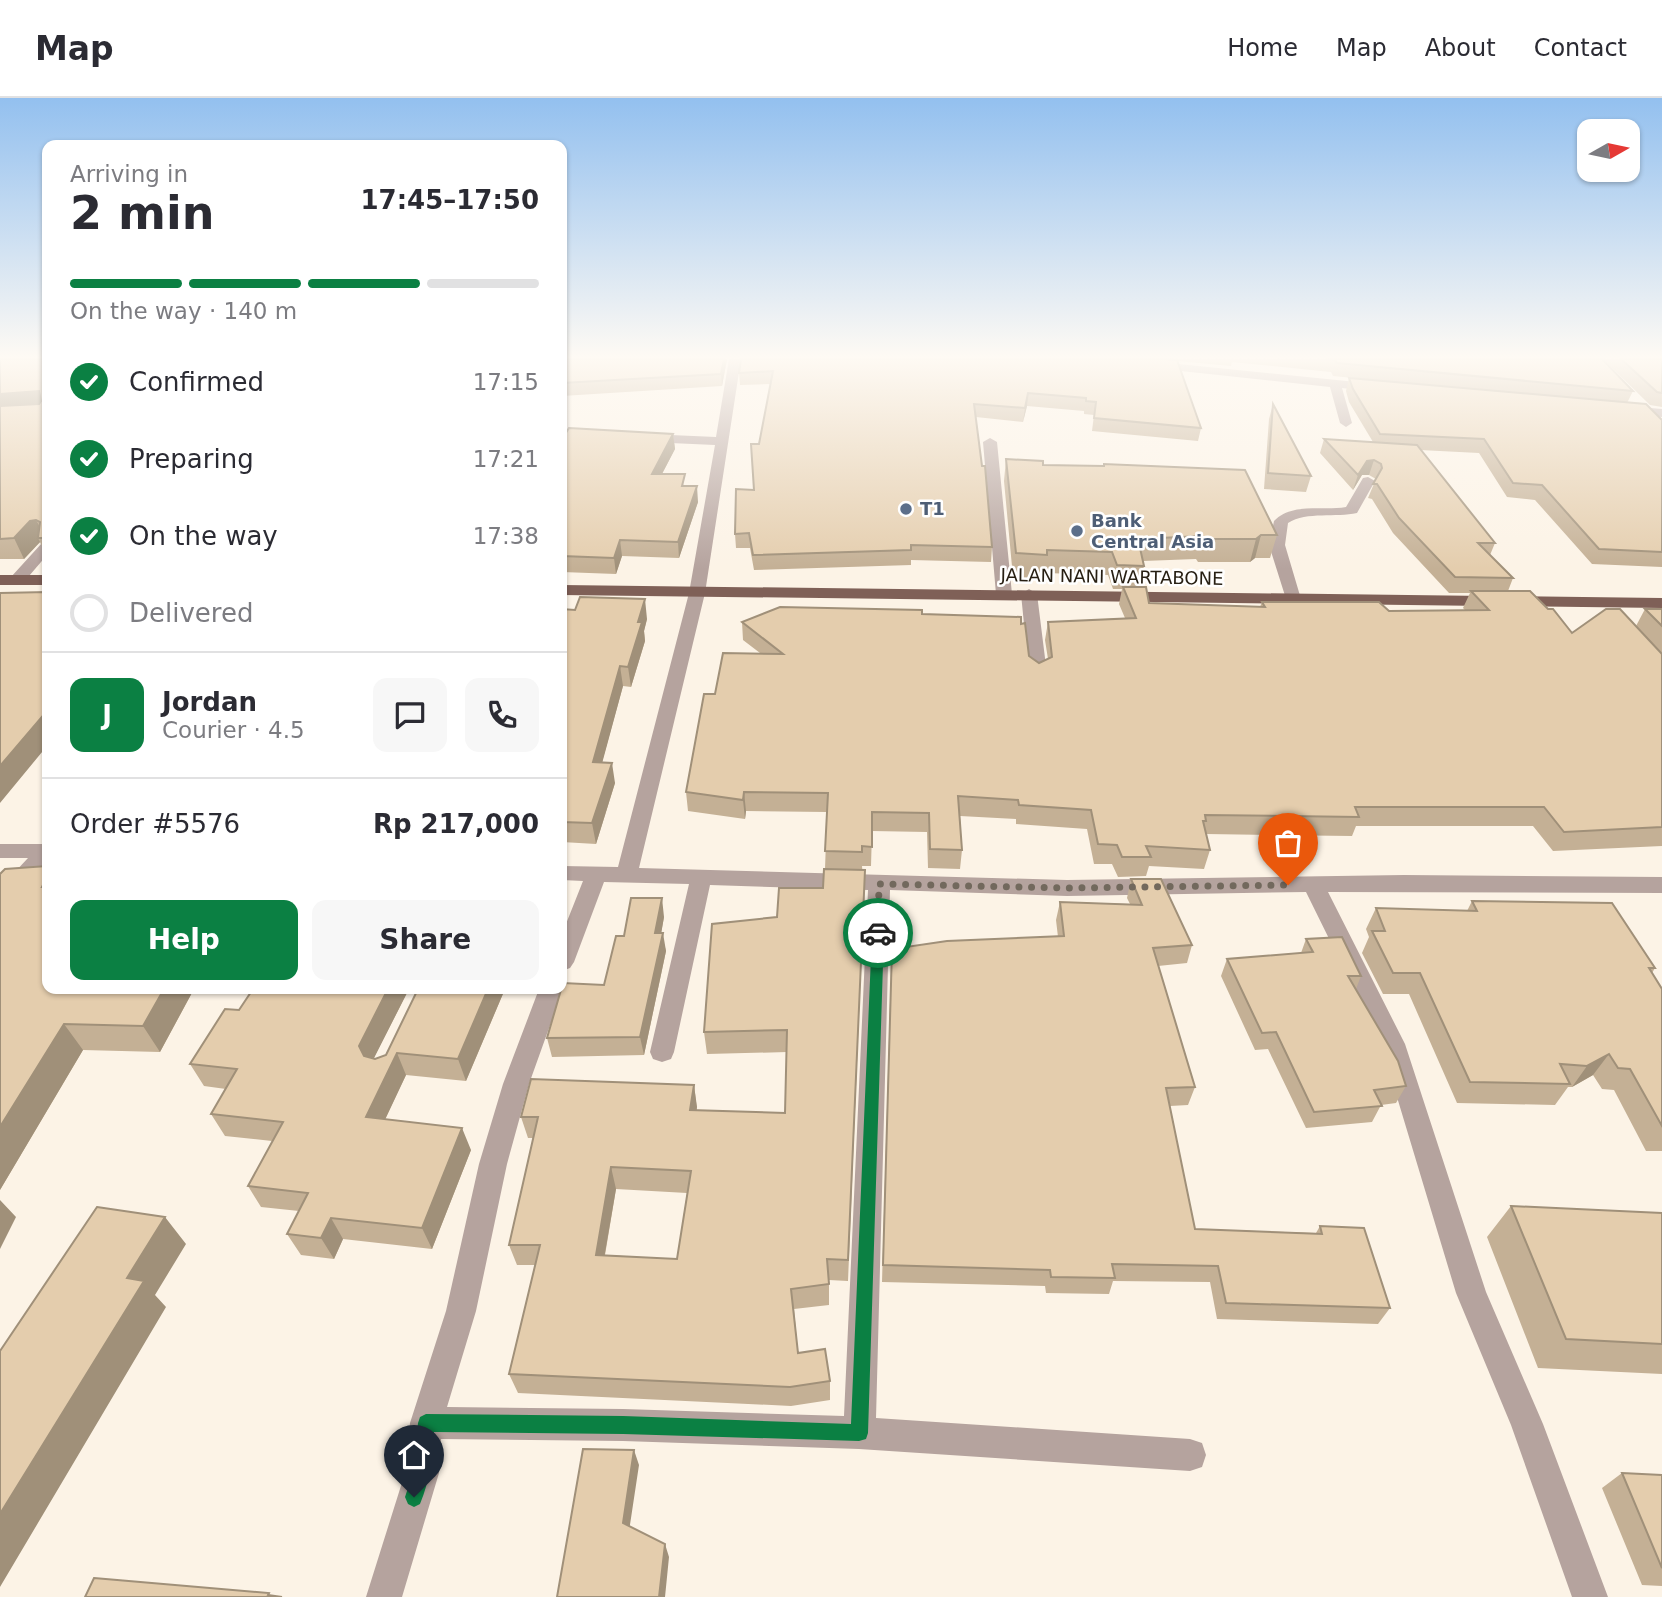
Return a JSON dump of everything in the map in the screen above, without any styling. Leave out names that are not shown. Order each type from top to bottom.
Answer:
[{"type":"main road","points":[[8,580],[42,580]]},
{"type":"main road","name":"JALAN NANI WARTABONE","points":[[567,590],[1662,603]]},
{"type":"street","points":[[627,876],[697,593],[725,429]]},
{"type":"street","points":[[629,437],[723,440]]},
{"type":"street","points":[[990,442],[1003,594]]},
{"type":"street","points":[[1293,599],[1277,545],[1281,521],[1290,515],[1333,514],[1352,510],[1363,495],[1368,481]]},
{"type":"street","points":[[8,580],[42,550]]},
{"type":"street","points":[[1029,594],[1038,674]]},
{"type":"street","points":[[1599,601],[1617,621]]},
{"type":"street","points":[[0,851],[42,851]]},
{"type":"street","points":[[0,902],[42,856]]},
{"type":"street","points":[[567,873],[1067,888],[1662,885]]},
{"type":"street","points":[[567,949],[596,874]]},
{"type":"street","points":[[662,1052],[701,878]]},
{"type":"street","points":[[859,1433],[879,884]]},
{"type":"street","points":[[1313,885],[1393,1044],[1471,1293],[1527,1424],[1590,1597]]},
{"type":"street","points":[[384,1597],[422,1473],[426,1423],[461,1311],[493,1164],[512,1097],[549,994]]},
{"type":"street","points":[[426,1423],[623,1425],[859,1433],[1190,1455]]},
{"type":"building","points":[[0,429],[42,429],[42,538],[38,538],[40,522],[36,520],[30,521],[14,538],[0,539]]},
{"type":"building","points":[[586,429],[673,434],[652,474],[685,474],[682,486],[697,486],[678,542],[620,540],[614,558],[567,556],[567,431]]},
{"type":"building","points":[[762,429],[977,429],[982,466],[985,466],[992,547],[911,545],[911,550],[753,555],[749,533],[735,534],[736,489],[754,490],[751,444],[759,444]]},
{"type":"building","points":[[1271,429],[1286,429],[1311,476],[1268,473]]},
{"type":"building","points":[[1377,429],[1662,429],[1662,552],[1599,549],[1542,485],[1513,483],[1484,439],[1380,434]]},
{"type":"building","points":[[1324,439],[1417,445],[1495,543],[1478,543],[1513,578],[1455,577],[1399,518],[1377,484],[1373,484],[1382,468],[1381,464],[1374,460],[1367,461],[1358,475]]},
{"type":"building","points":[[1006,459],[1043,461],[1043,465],[1104,464],[1245,470],[1277,535],[1261,535],[1256,539],[1203,539],[1202,536],[1138,539],[1144,566],[1117,565],[1112,552],[1047,550],[1047,555],[1016,553]]},
{"type":"building","points":[[1123,587],[1146,587],[1149,603],[1265,607],[1262,602],[1379,602],[1389,611],[1489,610],[1471,591],[1530,591],[1548,609],[1553,609],[1572,633],[1606,609],[1620,609],[1662,654],[1662,827],[1564,832],[1544,807],[1355,807],[1359,817],[1205,815],[1206,821],[1203,821],[1210,850],[1146,846],[1151,857],[1122,857],[1117,845],[1098,844],[1091,810],[1019,805],[1018,800],[958,796],[962,850],[930,849],[929,813],[872,812],[872,847],[862,846],[862,852],[825,851],[828,793],[744,792],[743,800],[686,792],[704,694],[715,694],[723,653],[783,654],[742,622],[780,607],[922,610],[922,614],[1021,617],[1021,624],[1025,623],[1029,656],[1039,663],[1052,657],[1048,622],[1136,618]]},
{"type":"building","points":[[42,592],[42,717],[0,766],[0,593]]},
{"type":"building","points":[[580,597],[645,599],[638,622],[642,622],[628,667],[620,666],[593,762],[612,763],[592,823],[567,822],[567,609],[575,610]]},
{"type":"building","points":[[1645,609],[1662,609],[1662,626]]},
{"type":"building","points":[[42,866],[42,994],[161,994],[143,1026],[64,1024],[0,1127],[0,874],[5,869]]},
{"type":"building","points":[[824,869],[865,870],[848,1260],[827,1259],[829,1284],[791,1289],[798,1353],[825,1349],[830,1381],[790,1387],[509,1374],[540,1245],[509,1245],[538,1117],[521,1117],[531,1079],[694,1085],[690,1110],[785,1113],[787,1030],[704,1032],[712,924],[777,917],[779,888],[823,888]],"holes":[[[611,1167],[691,1171],[677,1259],[596,1255]]]},
{"type":"building","points":[[1131,879],[1161,879],[1192,945],[1153,948],[1195,1087],[1166,1088],[1195,1229],[1322,1234],[1320,1226],[1364,1228],[1390,1308],[1226,1303],[1218,1266],[1112,1264],[1115,1278],[1051,1277],[1050,1270],[883,1265],[892,949],[947,941],[1064,936],[1060,902],[1142,905]]},
{"type":"building","points":[[631,898],[662,898],[655,933],[663,933],[640,1037],[547,1038],[560,994],[567,994],[567,983],[604,985],[616,936],[624,936]]},
{"type":"building","points":[[1472,901],[1612,903],[1655,968],[1649,968],[1662,989],[1662,1126],[1630,1069],[1618,1068],[1609,1054],[1587,1066],[1560,1064],[1570,1084],[1470,1082],[1420,973],[1393,973],[1372,931],[1385,931],[1376,908],[1477,911]]},
{"type":"building","points":[[1342,937],[1361,976],[1348,976],[1398,1061],[1406,1086],[1374,1090],[1382,1106],[1314,1112],[1276,1032],[1262,1033],[1227,959],[1313,952],[1306,939]]},
{"type":"building","points":[[250,994],[385,994],[359,1046],[364,1056],[375,1059],[386,1055],[416,994],[486,994],[458,1059],[397,1053],[366,1117],[462,1128],[422,1228],[331,1218],[321,1238],[287,1234],[308,1193],[248,1186],[283,1122],[211,1114],[237,1069],[190,1064],[225,1009],[239,1010]]},
{"type":"building","points":[[1511,1206],[1662,1213],[1662,1344],[1566,1339]]},
{"type":"building","points":[[97,1207],[165,1217],[127,1278],[144,1281],[0,1514],[0,1351]]},
{"type":"building","points":[[583,1449],[634,1450],[623,1523],[665,1544],[659,1597],[557,1597]]},
{"type":"building","points":[[1622,1473],[1662,1475],[1662,1568]]},
{"type":"building","points":[[94,1578],[269,1593],[268,1595],[282,1597],[85,1597]]},
{"type":"way so far","points":[[878,933],[879,884],[1067,888],[1288,885]]},
{"type":"place","name":"T1","points":[[906,509]]},
{"type":"place","name":"Bank Central Asia","points":[[1077,531]]},
{"type":"route","points":[[414,1497],[422,1473],[426,1423],[623,1425],[859,1433],[878,933]]}]
